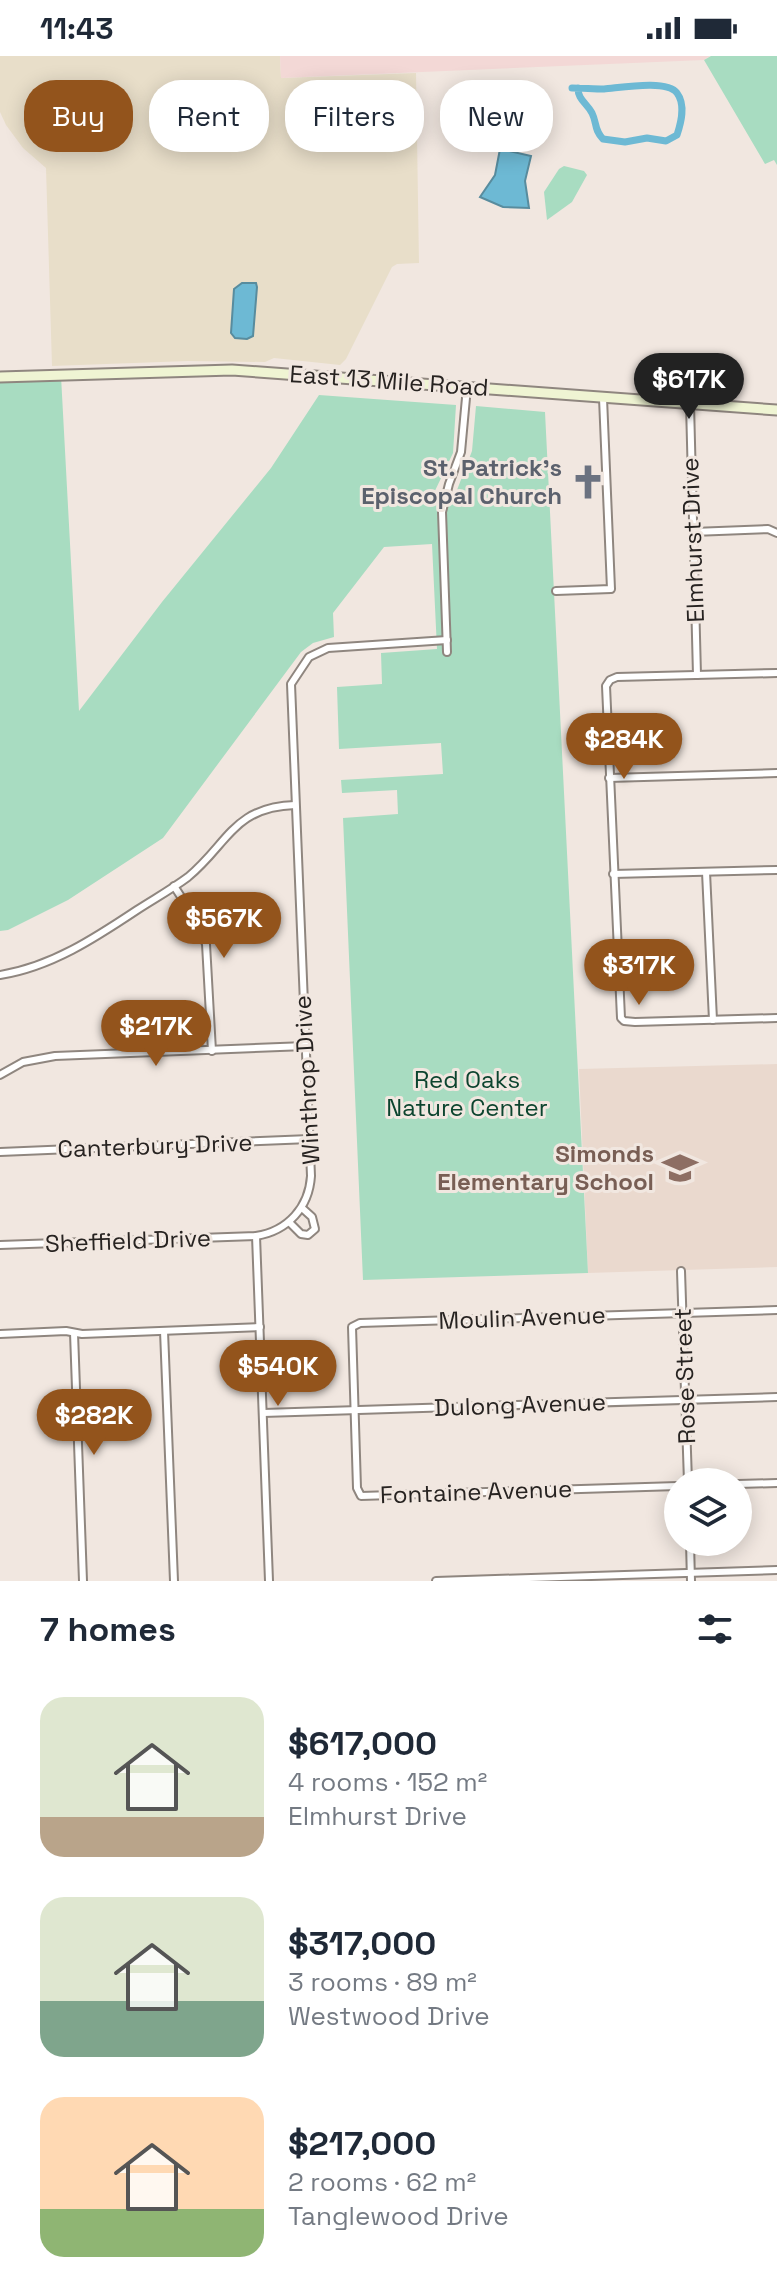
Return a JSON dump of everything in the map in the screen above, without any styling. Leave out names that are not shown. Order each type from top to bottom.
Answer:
[{"type":"main road","name":"East 13 Mile Road","points":[[0,377],[217,370],[777,410]]},
{"type":"street","points":[[447,652],[442,512],[461,452],[467,387]]},
{"type":"street","points":[[556,591],[611,589],[603,398]]},
{"type":"street","name":"Elmhurst Drive","points":[[690,404],[697,675]]},
{"type":"street","points":[[693,532],[768,529],[777,533]]},
{"type":"street","name":"Winthrop Drive","points":[[289,1222],[301,1234],[308,1235],[315,1229],[312,1217],[302,1208],[311,1184],[291,684],[309,657],[328,648],[447,640]]},
{"type":"street","points":[[777,673],[610,680],[606,686],[621,1018],[627,1022],[777,1018]]},
{"type":"street","points":[[609,778],[777,773]]},
{"type":"street","points":[[0,975],[38,965],[71,951],[198,868],[242,820],[265,810],[295,805]]},
{"type":"street","points":[[613,874],[777,870]]},
{"type":"street","points":[[706,872],[713,1020]]},
{"type":"street","points":[[174,886],[196,920],[206,944],[212,1051]]},
{"type":"street","points":[[0,1075],[17,1065],[43,1058],[306,1046]]},
{"type":"street","name":"Canterbury Drive","points":[[0,1152],[310,1139]]},
{"type":"street","points":[[269,1581],[256,1236],[289,1222],[302,1208]]},
{"type":"street","name":"Sheffield Drive","points":[[0,1245],[256,1236]]},
{"type":"street","name":"Rose Street","points":[[681,1271],[687,1468]]},
{"type":"street","name":"Moulin Avenue","points":[[354,1411],[352,1330],[356,1324],[777,1310]]},
{"type":"street","points":[[0,1334],[260,1327]]},
{"type":"street","points":[[164,1331],[174,1581]]},
{"type":"street","points":[[74,1333],[83,1581]]},
{"type":"street","name":"Dulong Avenue","points":[[263,1413],[777,1397]]},
{"type":"street","name":"Fontaine Avenue","points":[[354,1411],[357,1488],[361,1496],[664,1486]]},
{"type":"street","points":[[752,1484],[777,1483]]},
{"type":"street","points":[[690,1556],[691,1577]]},
{"type":"street","points":[[436,1581],[691,1577],[777,1570]]},
{"type":"shaded area","points":[[0,56],[280,56],[281,78],[416,73],[416,80],[285,80],[285,152],[417,152],[419,263],[392,267],[346,359],[340,365],[274,358],[265,362],[188,361],[52,366],[46,168],[28,152],[133,152],[133,80],[24,80],[24,149],[0,112]]},
{"type":"shaded area","points":[[280,56],[710,56],[704,60],[281,78]]},
{"type":"shaded area","name":"Simonds Elementary School","points":[[777,1064],[777,1267],[588,1273],[579,1069]]},
{"type":"green space","points":[[711,56],[777,56],[777,165],[774,160],[765,164],[704,60]]},
{"type":"green space","points":[[564,166],[584,171],[587,175],[572,202],[547,220],[544,192]]},
{"type":"green space","name":"Red Oaks Nature Center","points":[[61,376],[79,711],[162,602],[271,468],[319,395],[456,405],[453,453],[432,497],[452,503],[472,451],[476,406],[545,412],[588,1273],[363,1280],[343,818],[398,814],[397,790],[342,793],[341,780],[443,774],[441,743],[339,749],[337,687],[382,684],[381,653],[437,649],[432,544],[384,547],[333,613],[334,637],[313,643],[301,652],[163,838],[68,900],[8,930],[0,931],[0,378]]},
{"type":"water","points":[[499,152],[531,156],[525,181],[529,208],[503,207],[480,197],[495,175]]},
{"type":"water","points":[[242,283],[256,283],[257,287],[253,336],[247,339],[235,338],[231,333],[234,289]]},
{"type":"waterway","points":[[572,88],[653,85],[672,89],[680,98],[682,108],[677,135],[666,141],[603,139],[578,88]]},
{"type":"place","name":"St. Patrick's Episcopal Church","points":[[588,482]]},
{"type":"place","name":"Simonds Elementary School","points":[[680,1168]]}]
